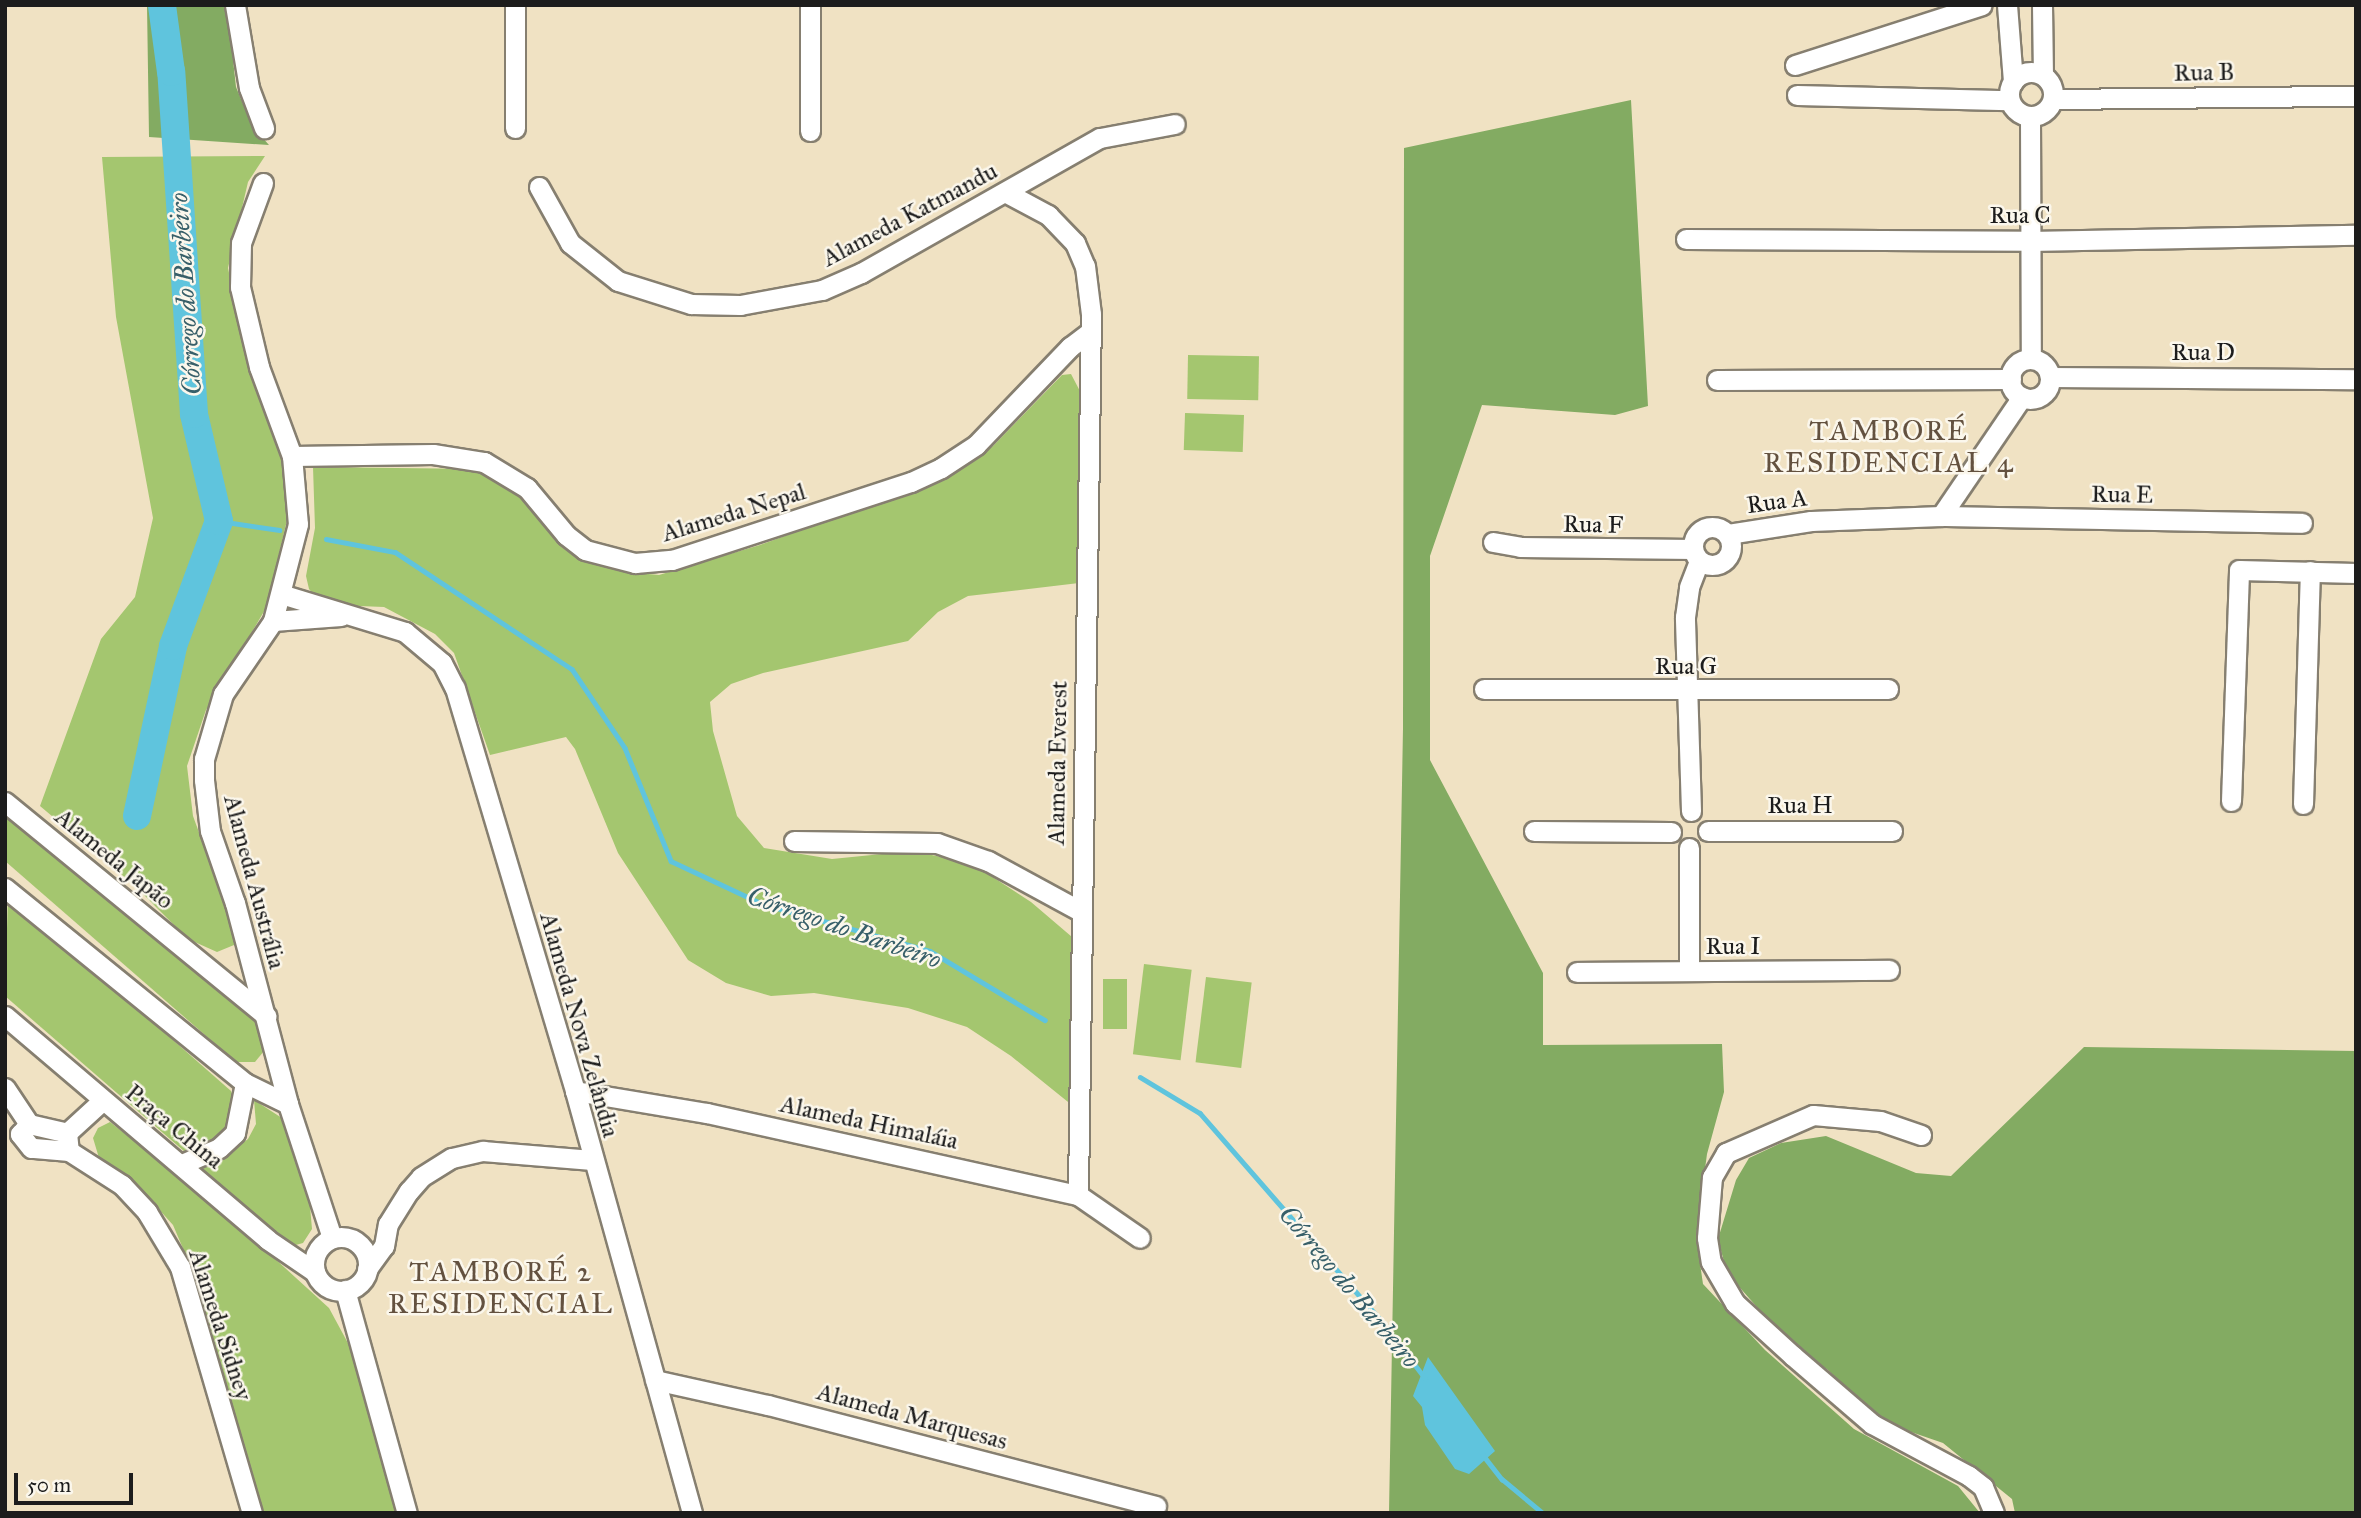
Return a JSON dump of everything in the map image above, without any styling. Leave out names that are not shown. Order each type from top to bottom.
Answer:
[{"type":"street","points":[[235,5],[249,88],[264,128]]},
{"type":"street","points":[[515,5],[515,128]]},
{"type":"street","points":[[810,5],[810,131]]},
{"type":"street","points":[[1795,65],[1982,5]]},
{"type":"street","points":[[2007,5],[2011,91],[2020,114],[2030,117],[2042,114],[2053,99],[2052,86],[2043,75],[2042,5]]},
{"type":"street","points":[[2011,91],[2025,73],[2043,75]]},
{"type":"street","points":[[1797,95],[2011,91]]},
{"type":"street","name":"Rua B","points":[[2053,99],[2356,96]]},
{"type":"street","points":[[2030,117],[2031,359]]},
{"type":"street","name":"Alameda Katmandu","points":[[539,187],[570,243],[618,281],[691,304],[728,305],[822,290],[861,273],[1100,138],[1175,124]]},
{"type":"street","name":"Alameda Austrália","points":[[263,183],[241,243],[240,287],[259,367],[292,456],[298,524],[274,621],[223,694],[204,759],[210,831],[266,1016],[288,1104],[332,1238]]},
{"type":"street","name":"Alameda Everest","points":[[1005,192],[1048,215],[1075,243],[1087,276],[1091,331],[1088,370],[1080,912],[1079,1195]]},
{"type":"street","name":"Rua C","points":[[1686,239],[2029,241],[2356,235]]},
{"type":"street","name":"Alameda Nepal","points":[[292,456],[433,454],[484,461],[527,488],[566,535],[585,550],[635,563],[672,560],[911,482],[942,468],[976,445],[1053,365],[1091,331]]},
{"type":"street","points":[[1941,516],[2022,397],[2044,393],[2050,377],[2042,362],[2031,359],[2017,364],[2011,379]]},
{"type":"street","points":[[1053,365],[1088,370]]},
{"type":"street","name":"Rua D","points":[[2050,377],[2356,379]]},
{"type":"street","points":[[1717,380],[2011,379]]},
{"type":"street","points":[[2011,379],[2022,397]]},
{"type":"street","name":"Rua E","points":[[1941,516],[2302,523]]},
{"type":"street","name":"Rua A","points":[[1728,534],[1811,521],[1941,516]]},
{"type":"street","points":[[1691,811],[1685,617],[1696,555],[1695,537],[1704,528],[1717,527],[1728,534],[1732,546],[1728,558],[1717,565],[1696,555]]},
{"type":"street","name":"Rua F","points":[[1493,542],[1696,555]]},
{"type":"street","points":[[2231,801],[2239,570],[2356,573]]},
{"type":"street","points":[[2303,804],[2310,571]]},
{"type":"street","name":"Alameda Nova Zelândia","points":[[281,594],[342,615],[386,624],[414,638],[442,663],[455,688],[575,1091],[692,1513]]},
{"type":"street","name":"Alameda Nova Zelândia","points":[[274,621],[342,615]]},
{"type":"street","name":"Rua G","points":[[1484,689],[1686,692],[1888,689]]},
{"type":"street","name":"Alameda Japão","points":[[5,802],[266,1016]]},
{"type":"street","points":[[1691,811],[1705,820],[1708,831],[1704,841],[1689,848],[1675,842],[1671,832],[1676,817],[1691,811]]},
{"type":"street","points":[[1534,831],[1671,832]]},
{"type":"street","name":"Rua H","points":[[1708,831],[1892,831]]},
{"type":"street","points":[[794,841],[937,843],[988,861],[1080,912]]},
{"type":"street","points":[[1689,848],[1689,971]]},
{"type":"street","points":[[5,888],[245,1083],[288,1104]]},
{"type":"street","name":"Alameda Japão","points":[[193,954],[256,983]]},
{"type":"street","name":"Rua I","points":[[1577,972],[1889,970]]},
{"type":"street","name":"Praça China","points":[[5,1016],[277,1247],[315,1272]]},
{"type":"street","points":[[182,1164],[219,1148],[235,1133],[245,1083]]},
{"type":"street","points":[[5,1088],[19,1137],[40,1150],[68,1142],[102,1101]]},
{"type":"street","name":"Alameda Himaláia","points":[[575,1091],[707,1113],[1079,1195],[1140,1238]]},
{"type":"street","points":[[1921,1135],[1880,1121],[1813,1115],[1735,1148],[1717,1162],[1712,1177],[1707,1238],[1711,1262],[1735,1303],[1793,1356],[1872,1424],[1969,1476],[1983,1487],[1994,1513]]},
{"type":"street","name":"Alameda Sidney","points":[[68,1142],[122,1185],[147,1212],[180,1267],[252,1513]]},
{"type":"street","points":[[388,1224],[354,1241],[332,1238],[317,1252],[315,1272],[330,1288],[345,1290],[359,1283],[384,1246],[388,1224],[421,1177],[469,1153],[592,1160]]},
{"type":"street","points":[[354,1241],[363,1250],[367,1269]]},
{"type":"street","points":[[345,1290],[407,1513]]},
{"type":"street","name":"Alameda Marquesas","points":[[655,1380],[768,1405],[1156,1506]]},
{"type":"green space","points":[[147,5],[227,5],[236,87],[252,126],[269,145],[149,137]]},
{"type":"green space","points":[[1631,100],[1648,406],[1615,415],[1482,405],[1430,556],[1430,760],[1543,973],[1543,1045],[1722,1044],[1724,1092],[1707,1154],[1696,1236],[1703,1284],[1765,1350],[1854,1429],[1958,1486],[1980,1513],[1389,1513],[1403,728],[1404,148]]},
{"type":"green space","points":[[265,156],[248,182],[228,268],[248,363],[280,452],[289,512],[266,608],[206,710],[187,766],[193,816],[234,928],[234,945],[217,952],[188,939],[135,886],[40,806],[101,639],[135,597],[153,518],[116,317],[102,157]]},
{"type":"green space","points":[[1188,355],[1259,356],[1258,400],[1187,399]]},
{"type":"green space","points":[[1071,374],[1082,395],[1079,583],[968,596],[938,612],[908,641],[763,673],[731,684],[710,702],[713,731],[737,816],[764,848],[832,859],[912,851],[971,863],[1031,902],[1072,937],[1073,1106],[1011,1056],[967,1027],[908,1008],[814,993],[771,996],[726,983],[688,960],[618,853],[575,749],[566,737],[490,755],[454,653],[435,634],[384,607],[334,605],[318,600],[309,589],[306,576],[315,528],[313,467],[480,469],[518,491],[561,543],[583,557],[618,571],[659,575],[760,545],[940,480],[993,446],[1062,375]]},
{"type":"green space","points":[[1185,413],[1244,415],[1243,452],[1184,450]]},
{"type":"green space","points":[[5,810],[259,1025],[264,1051],[255,1062],[236,1062],[5,861]]},
{"type":"green space","points":[[8,895],[231,1091],[235,1102],[232,1120],[219,1137],[185,1152],[5,996]]},
{"type":"green space","points":[[1144,964],[1192,970],[1181,1060],[1133,1054]]},
{"type":"green space","points":[[1206,977],[1252,983],[1241,1068],[1196,1062]]},
{"type":"green space","points":[[1103,979],[1127,979],[1127,1029],[1103,1029]]},
{"type":"green space","points":[[2084,1047],[2356,1051],[2356,1513],[2015,1513],[2012,1499],[1943,1443],[1882,1422],[1828,1370],[1785,1339],[1727,1273],[1718,1239],[1736,1180],[1749,1158],[1781,1143],[1826,1136],[1916,1173],[1951,1176]]},
{"type":"green space","points":[[254,1100],[285,1120],[310,1206],[312,1229],[303,1243],[292,1246],[197,1168],[226,1156],[248,1139],[256,1124]]},
{"type":"green space","points":[[110,1122],[217,1206],[329,1308],[349,1345],[396,1513],[261,1513],[190,1265],[173,1225],[147,1196],[99,1158],[93,1138],[98,1128]]},
{"type":"water","points":[[1428,1357],[1495,1451],[1469,1474],[1455,1469],[1425,1425],[1422,1407],[1413,1396]]},
{"type":"waterway","name":"Córrego do Barbeiro","points":[[137,816],[173,646],[219,521],[194,414],[171,72],[162,5]]},
{"type":"waterway","name":"Córrego do Barbeiro","points":[[219,521],[279,530]]},
{"type":"waterway","name":"Córrego do Barbeiro","points":[[326,539],[395,552],[572,669],[625,748],[671,861],[763,904],[930,951],[1045,1020]]},
{"type":"waterway","name":"Córrego do Barbeiro","points":[[1140,1077],[1200,1113],[1379,1318],[1425,1378]]},
{"type":"waterway","name":"Córrego do Barbeiro","points":[[1483,1455],[1502,1479],[1543,1513]]},
{"type":"district","name":"TAMBORÉ RESIDENCIAL 4","points":[[1889,447]]},
{"type":"district","name":"TAMBORÉ 2 RESIDENCIAL","points":[[501,1288]]}]
